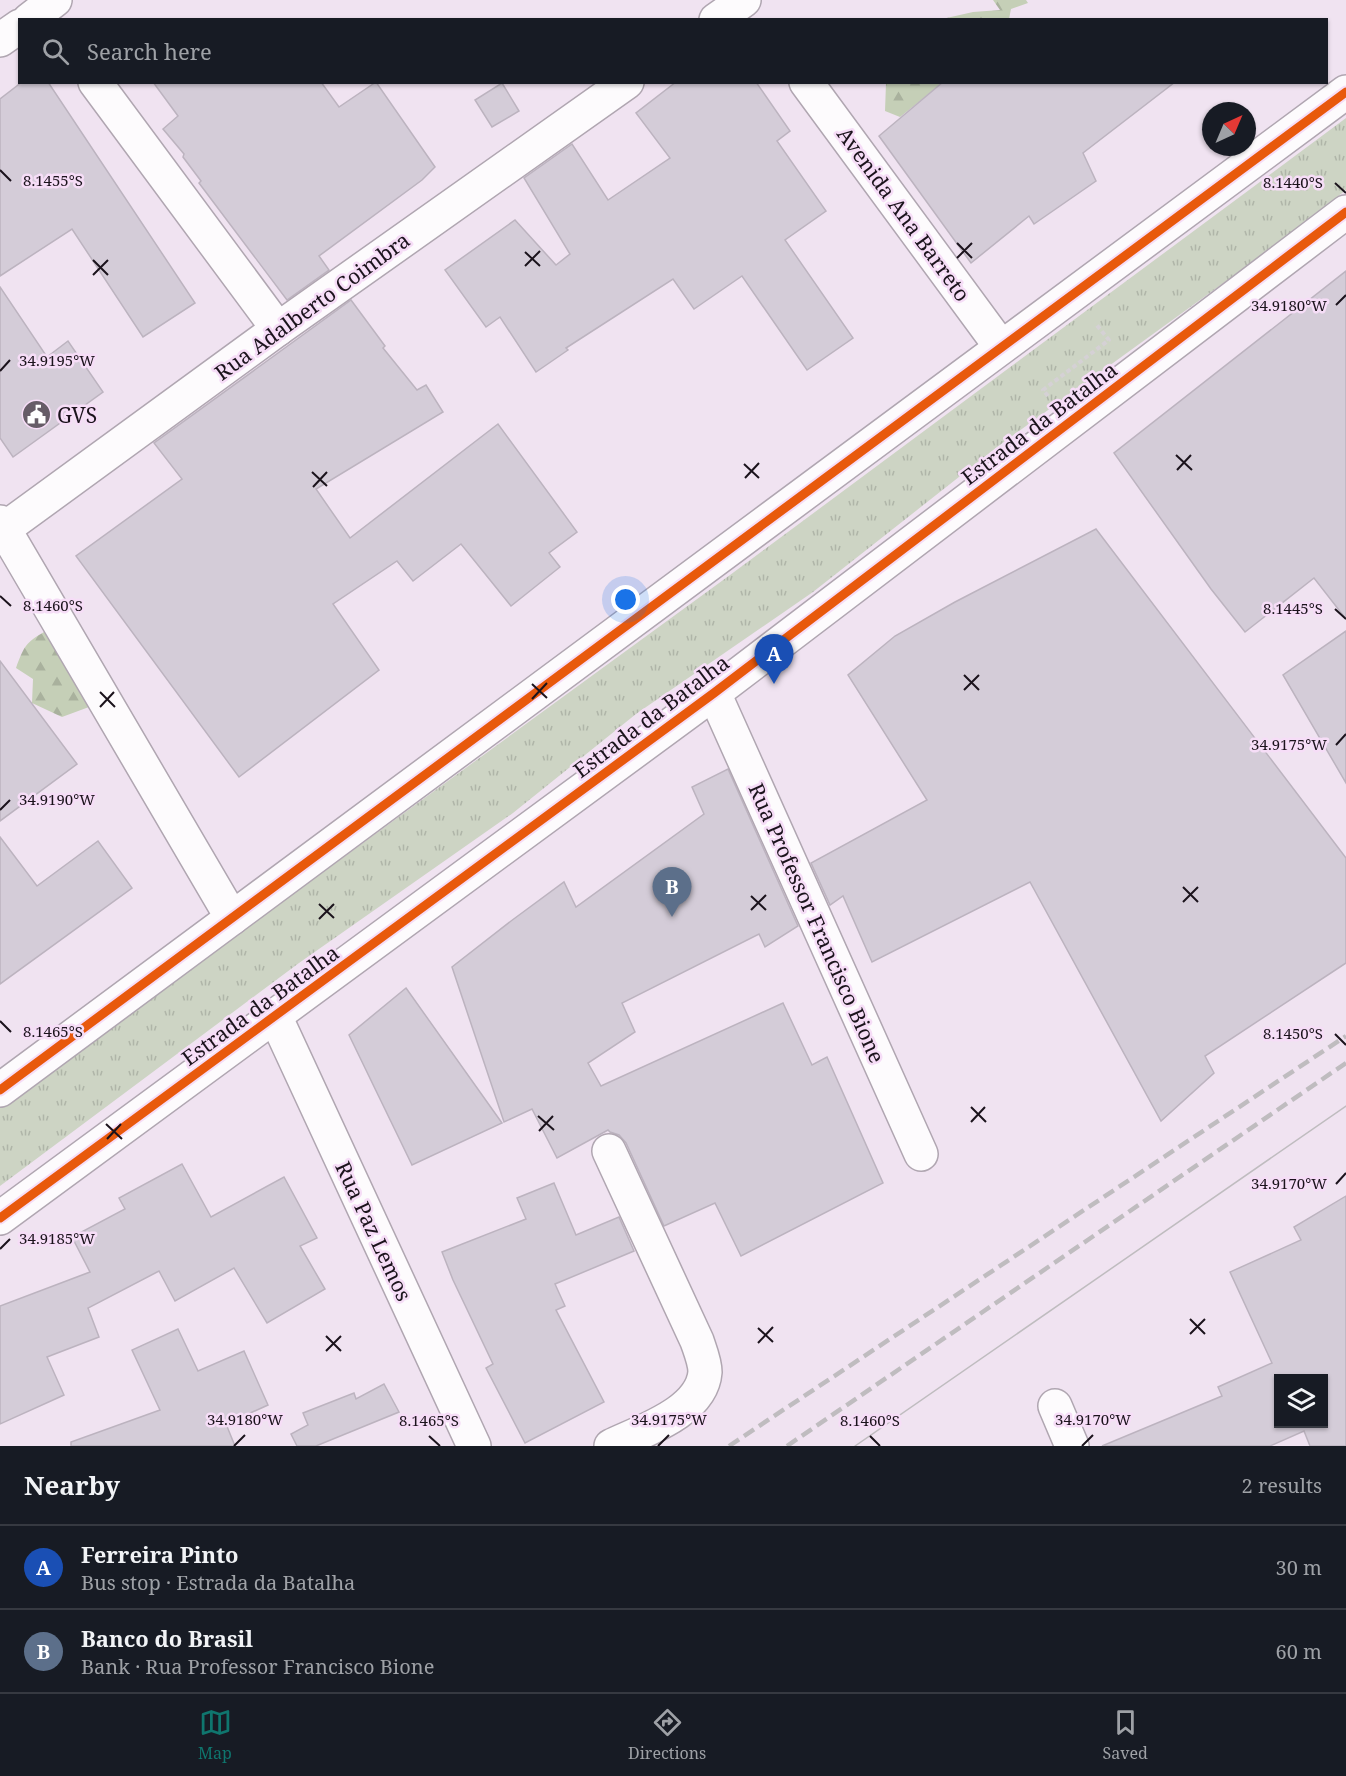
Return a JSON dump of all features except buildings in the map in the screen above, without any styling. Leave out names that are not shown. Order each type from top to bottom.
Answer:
[{"type":"main road","points":[[719,18],[743,0],[756,18]]},
{"type":"main road","points":[[0,40],[18,27]]},
{"type":"main road","points":[[95,84],[278,329]]},
{"type":"main road","name":"Rua Adalberto Coimbra","points":[[2,528],[624,84]]},
{"type":"main road","name":"Avenida Ana Barreto","points":[[807,84],[1002,347]]},
{"type":"main road","points":[[0,1090],[1346,92]]},
{"type":"main road","name":"Estrada da Batalha","points":[[0,1218],[714,693],[1346,212]]},
{"type":"main road","points":[[2,528],[232,918]]},
{"type":"main road","name":"Rua Professor Francisco Bione","points":[[714,693],[921,1154]]},
{"type":"main road","name":"Rua Paz Lemos","points":[[275,1016],[474,1446]]},
{"type":"main road","points":[[609,1151],[697,1341],[705,1370],[702,1386],[680,1412],[611,1446]]},
{"type":"main road","points":[[1055,1406],[1072,1446]]},
{"type":"path","points":[[1068,424],[1043,390],[1109,340],[1072,295]]},
{"type":"green space","points":[[993,0],[1026,0],[1028,3],[1011,9],[1009,18],[946,18],[973,12],[1000,10]]},
{"type":"green space","points":[[886,84],[947,84],[940,85],[900,117],[885,111]]},
{"type":"green space","points":[[1346,118],[1346,190],[1258,258],[997,447],[813,592],[636,714],[513,813],[299,963],[0,1186],[0,1108],[730,575]]},
{"type":"green space","points":[[49,629],[86,671],[89,707],[62,717],[32,703],[33,679],[16,668],[28,644]]},
{"type":"tram line","points":[[855,1446],[1346,1106]]},
{"type":"railway","points":[[729,1446],[1346,1036]]},
{"type":"railway","points":[[787,1446],[1346,1063]]},
{"type":"cycle path","points":[[0,1090],[1346,92]]},
{"type":"cycle path","points":[[0,1218],[714,693],[1346,212]]},
{"type":"place","name":"GVS","points":[[36,415]]},
{"type":"place","name":"Ferreira Pinto","points":[[774,684]]},
{"type":"place","name":"Banco do Brasil","points":[[672,917]]}]
